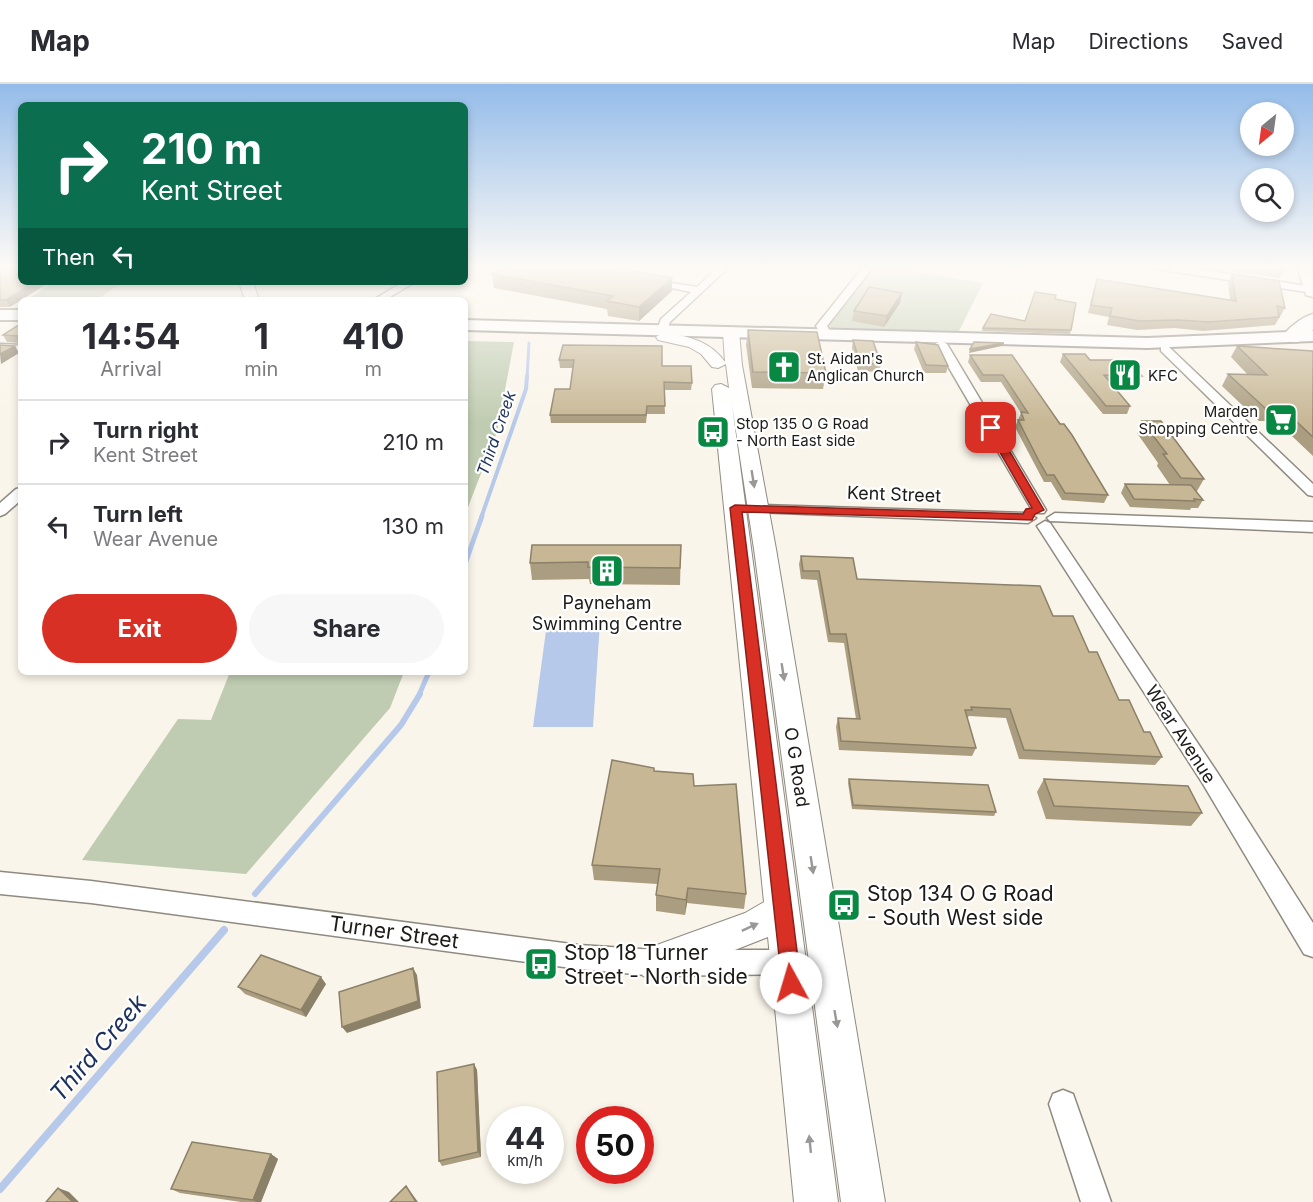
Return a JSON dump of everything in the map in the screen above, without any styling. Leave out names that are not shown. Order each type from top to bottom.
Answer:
[{"type":"highway","points":[[1303,344],[1313,320]]},
{"type":"main road","points":[[0,322],[18,322]]},
{"type":"main road","points":[[468,325],[664,334],[701,345],[709,350],[718,363]]},
{"type":"main road","points":[[468,332],[825,335],[1147,343],[1303,344]]},
{"type":"main road","points":[[724,335],[941,344],[1165,349],[1303,344],[1313,336]]},
{"type":"main road","name":"O G Road","points":[[724,335],[718,363],[747,508],[783,909],[808,962],[816,1202]]},
{"type":"main road","name":"O G Road","points":[[724,335],[808,962],[863,1202]]},
{"type":"main road","points":[[656,963],[755,926],[783,909]]},
{"type":"street","points":[[664,334],[665,321],[668,318]]},
{"type":"street","points":[[825,335],[821,327],[828,318]]},
{"type":"street","name":"Wear Avenue","points":[[941,344],[1042,518],[1210,778],[1313,945]]},
{"type":"street","points":[[0,347],[18,348]]},
{"type":"street","points":[[1165,349],[1313,492]]},
{"type":"street","points":[[0,511],[18,495]]},
{"type":"street","name":"Kent Street","points":[[747,508],[1313,527]]},
{"type":"street","name":"Turner Street","points":[[0,883],[90,892],[579,957],[656,963],[808,962]]},
{"type":"street","points":[[1063,1104],[1096,1202]]},
{"type":"green space","points":[[835,318],[965,318],[959,331],[834,330],[829,326]]},
{"type":"green space","points":[[468,341],[514,342],[497,432],[468,507]]},
{"type":"green space","points":[[229,675],[403,675],[390,708],[246,874],[82,860],[178,719],[211,720]]},
{"type":"water","points":[[600,622],[593,727],[533,727],[547,623]]},
{"type":"building","points":[[989,318],[1025,321],[1026,318],[1073,318],[1071,330],[983,328]]},
{"type":"building","points":[[1123,318],[1262,318],[1208,322],[1140,321]]},
{"type":"building","points":[[17,326],[18,326],[18,336],[3,335]]},
{"type":"building","points":[[748,330],[817,332],[826,373],[753,372]]},
{"type":"building","points":[[853,340],[873,341],[881,364],[860,363]]},
{"type":"building","points":[[916,342],[938,345],[948,366],[926,365]]},
{"type":"building","points":[[974,342],[1004,343],[970,349]]},
{"type":"building","points":[[0,345],[15,346],[0,354]]},
{"type":"building","points":[[563,345],[662,346],[662,366],[691,366],[692,383],[664,382],[665,406],[647,406],[646,415],[550,415],[555,389],[570,389],[574,360],[559,360]]},
{"type":"building","points":[[1237,346],[1313,351],[1313,437],[1283,409],[1266,409],[1228,374],[1267,375]]},
{"type":"building","points":[[1063,354],[1085,354],[1090,360],[1128,360],[1142,376],[1104,375],[1130,406],[1106,406]]},
{"type":"building","points":[[970,355],[1012,355],[1060,424],[1064,424],[1072,435],[1108,495],[1065,493],[1054,475],[1047,475],[1018,420],[1024,420],[1021,412],[1028,413],[1003,375],[983,375]]},
{"type":"building","points":[[1142,421],[1161,421],[1204,479],[1181,478],[1163,454],[1167,454]]},
{"type":"building","points":[[1125,484],[1191,485],[1203,500],[1134,499]]},
{"type":"building","points":[[532,545],[681,545],[680,568],[588,567],[588,562],[530,563]]},
{"type":"building","points":[[801,556],[853,558],[857,579],[1040,586],[1053,616],[1073,616],[1089,652],[1097,652],[1119,700],[1129,700],[1144,732],[1150,732],[1162,757],[1024,750],[1010,709],[971,707],[972,710],[965,710],[976,748],[841,741],[838,718],[860,719],[846,634],[830,634],[819,571],[803,571]]},
{"type":"building","points":[[612,760],[654,768],[654,771],[693,774],[694,786],[736,784],[746,894],[688,888],[686,900],[656,895],[660,869],[592,865]]},
{"type":"building","points":[[849,779],[988,785],[996,812],[853,805]]},
{"type":"building","points":[[1044,779],[1188,786],[1202,813],[1054,806]]},
{"type":"building","points":[[261,955],[321,977],[301,1010],[238,987]]},
{"type":"building","points":[[413,968],[418,1001],[342,1027],[339,992]]},
{"type":"building","points":[[474,1064],[478,1152],[439,1161],[437,1072]]},
{"type":"building","points":[[192,1142],[271,1154],[253,1200],[171,1189]]},
{"type":"building","points":[[406,1186],[416,1202],[390,1202]]},
{"type":"building","points":[[58,1188],[73,1202],[46,1202]]},
{"type":"waterway","name":"Third Creek","points":[[527,378],[529,343]]},
{"type":"waterway","name":"Third Creek","points":[[481,518],[526,389],[527,376]]},
{"type":"waterway","name":"Third Creek","points":[[468,556],[482,516]]},
{"type":"waterway","name":"Third Creek","points":[[419,695],[428,675]]},
{"type":"waterway","name":"Third Creek","points":[[255,894],[401,725],[420,694]]},
{"type":"waterway","name":"Third Creek","points":[[0,1189],[224,930]]},
{"type":"place","name":"St. Aidan's Anglican Church","points":[[784,367]]},
{"type":"place","name":"KFC","points":[[1125,375]]},
{"type":"place","name":"Marden Shopping Centre","points":[[1281,420]]},
{"type":"place","name":"Stop 135 O G Road - North East side","points":[[713,432]]},
{"type":"place","name":"Payneham Swimming Centre","points":[[607,571]]},
{"type":"place","name":"Stop 134 O G Road - South West side","points":[[844,905]]},
{"type":"place","name":"Stop 18 Turner Street - North side","points":[[541,964]]},
{"type":"route","points":[[791,983],[735,508],[1028,518],[1027,514],[1038,510],[991,428]]}]
